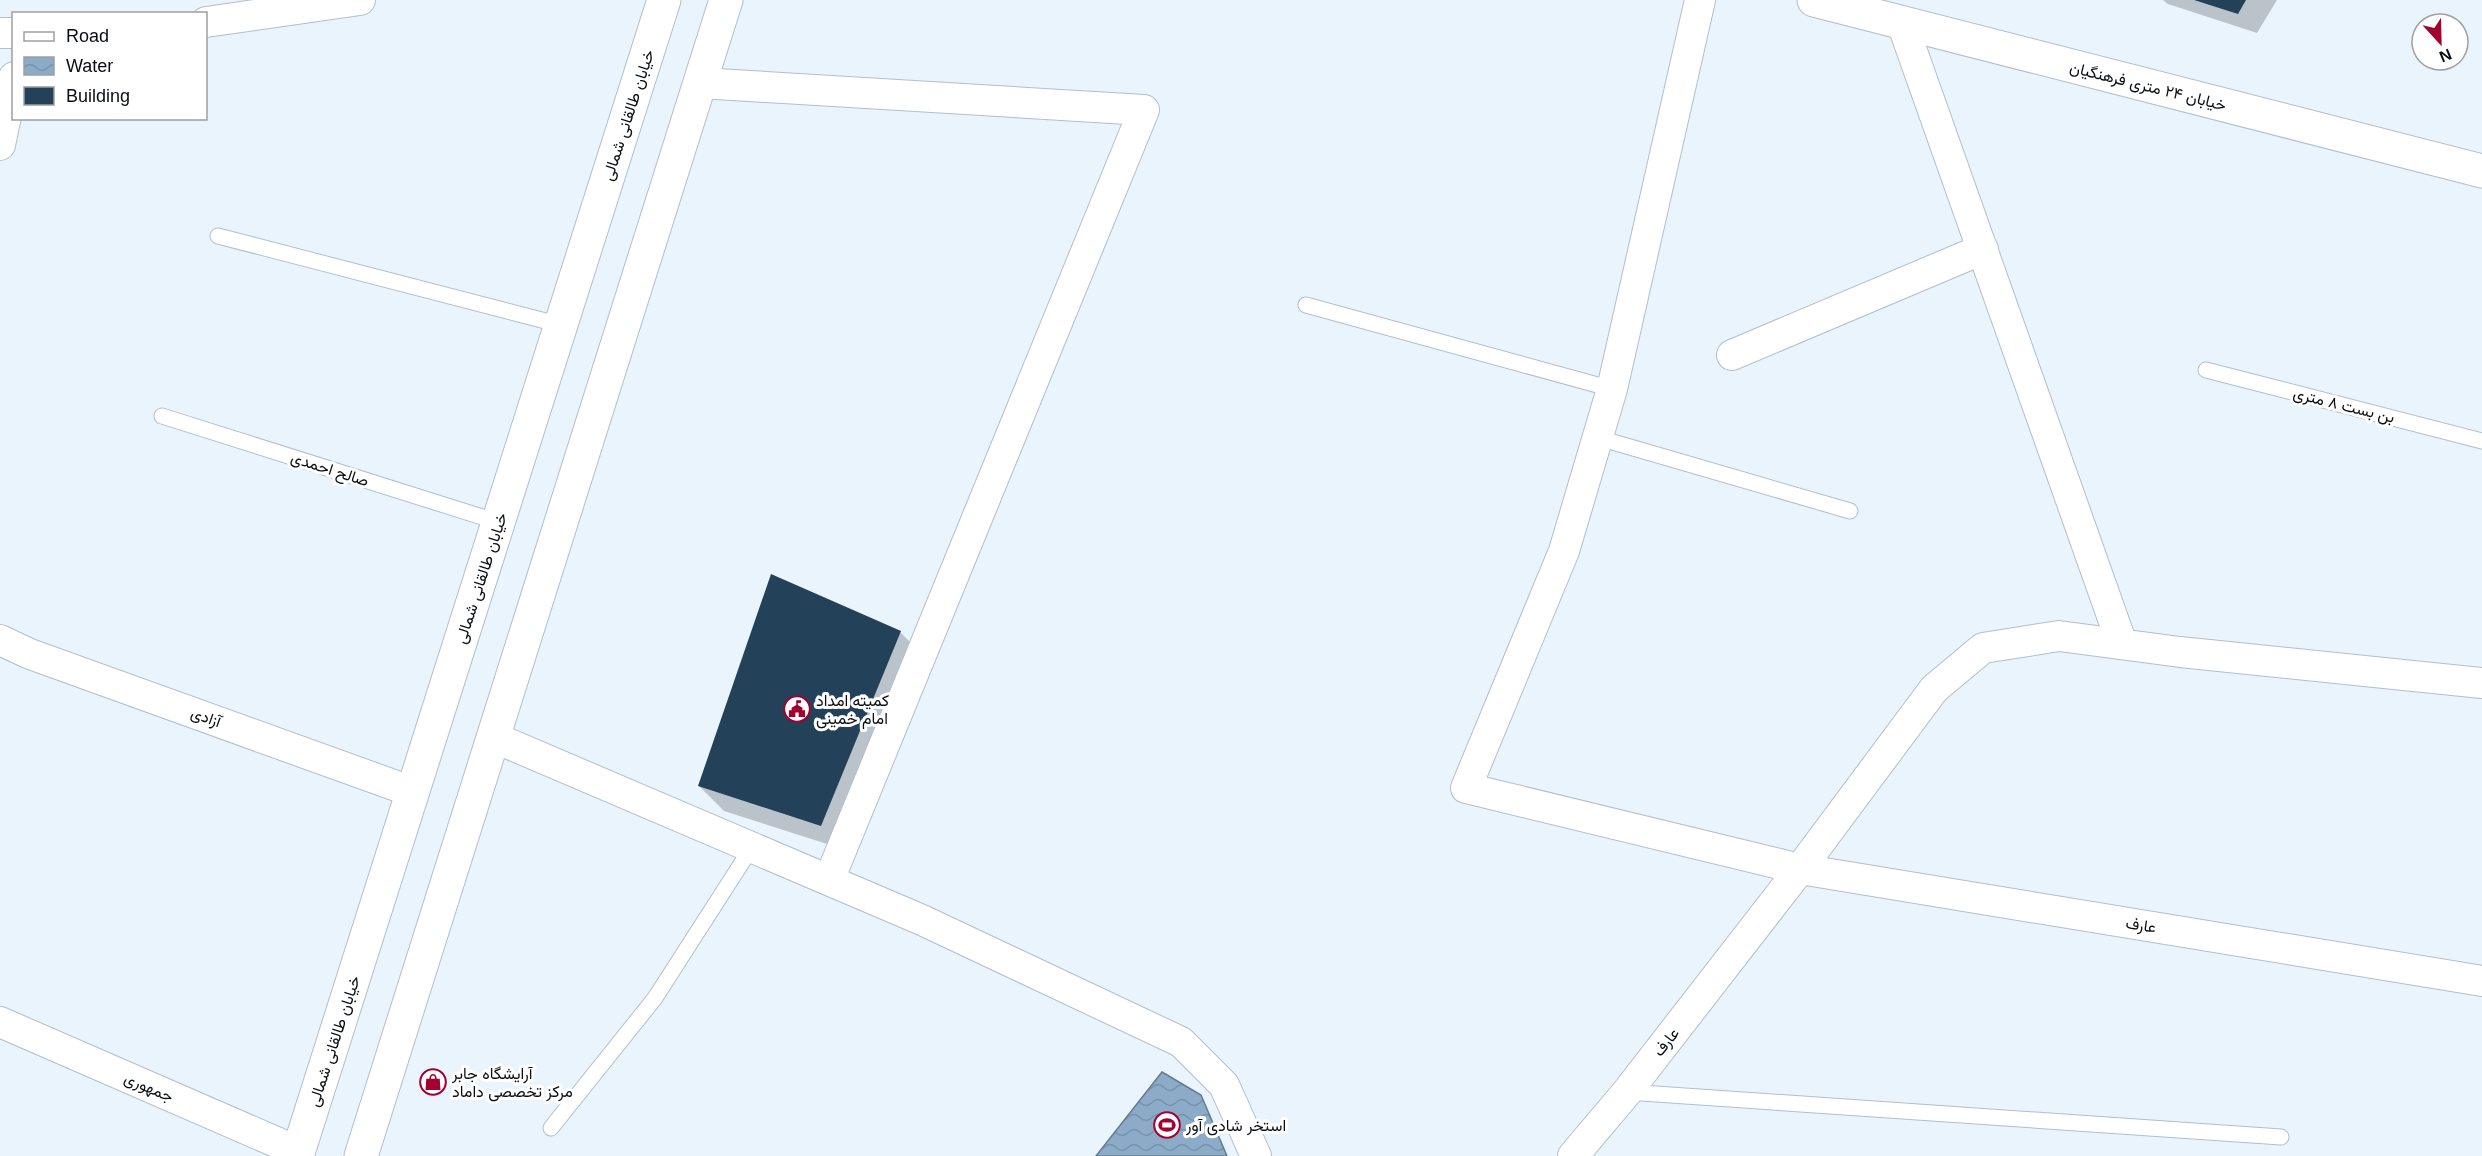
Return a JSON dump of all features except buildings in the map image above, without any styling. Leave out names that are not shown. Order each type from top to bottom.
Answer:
[{"type":"main road","name":"خیابان طالقانی شمالی","points":[[298,1154],[664,0]]},
{"type":"main road","points":[[361,1156],[726,0]]},
{"type":"main road","name":"خیابان ۲۴ متری فرهنگیان","points":[[1814,0],[2482,171]]},
{"type":"street","points":[[207,22],[360,0]]},
{"type":"street","points":[[1599,438],[1700,0]]},
{"type":"street","points":[[1902,23],[2122,644]]},
{"type":"street","points":[[700,83],[1144,110],[829,880]]},
{"type":"street","points":[[0,146],[12,87]]},
{"type":"street","points":[[1732,355],[1983,249]]},
{"type":"street","name":"عارف","points":[[1599,438],[1564,551],[1466,788],[1800,868],[2482,981]]},
{"type":"street","points":[[1800,868],[1934,689],[1983,648],[2059,636],[2482,683]]},
{"type":"street","name":"آزادی","points":[[0,640],[30,654],[413,792]]},
{"type":"street","points":[[493,737],[922,920],[1181,1042],[1224,1085],[1256,1156]]},
{"type":"street","name":"عارف","points":[[1573,1156],[1627,1092],[1800,868]]},
{"type":"street","name":"جمهوری","points":[[0,1022],[298,1154]]},
{"type":"lane","points":[[218,236],[561,325]]},
{"type":"lane","points":[[1306,304],[1612,389]]},
{"type":"lane","name":"بن بست ۸ متری","points":[[2206,370],[2482,441]]},
{"type":"lane","name":"صالح احمدی","points":[[162,416],[498,522]]},
{"type":"lane","points":[[1599,438],[1850,512]]},
{"type":"lane","points":[[551,1128],[655,998],[752,847]]},
{"type":"lane","points":[[1627,1092],[2280,1137]]},
{"type":"water","name":"استخر شادی آور","points":[[1162,1072],[1201,1095],[1227,1156],[1096,1156]]},
{"type":"place","name":"کمیته امداد امام خمینی","points":[[797,709]]},
{"type":"place","name":"آرایشگاه جابر مرکز تخصصی داماد","points":[[433,1082]]},
{"type":"place","name":"استخر شادی آور","points":[[1167,1125]]}]
